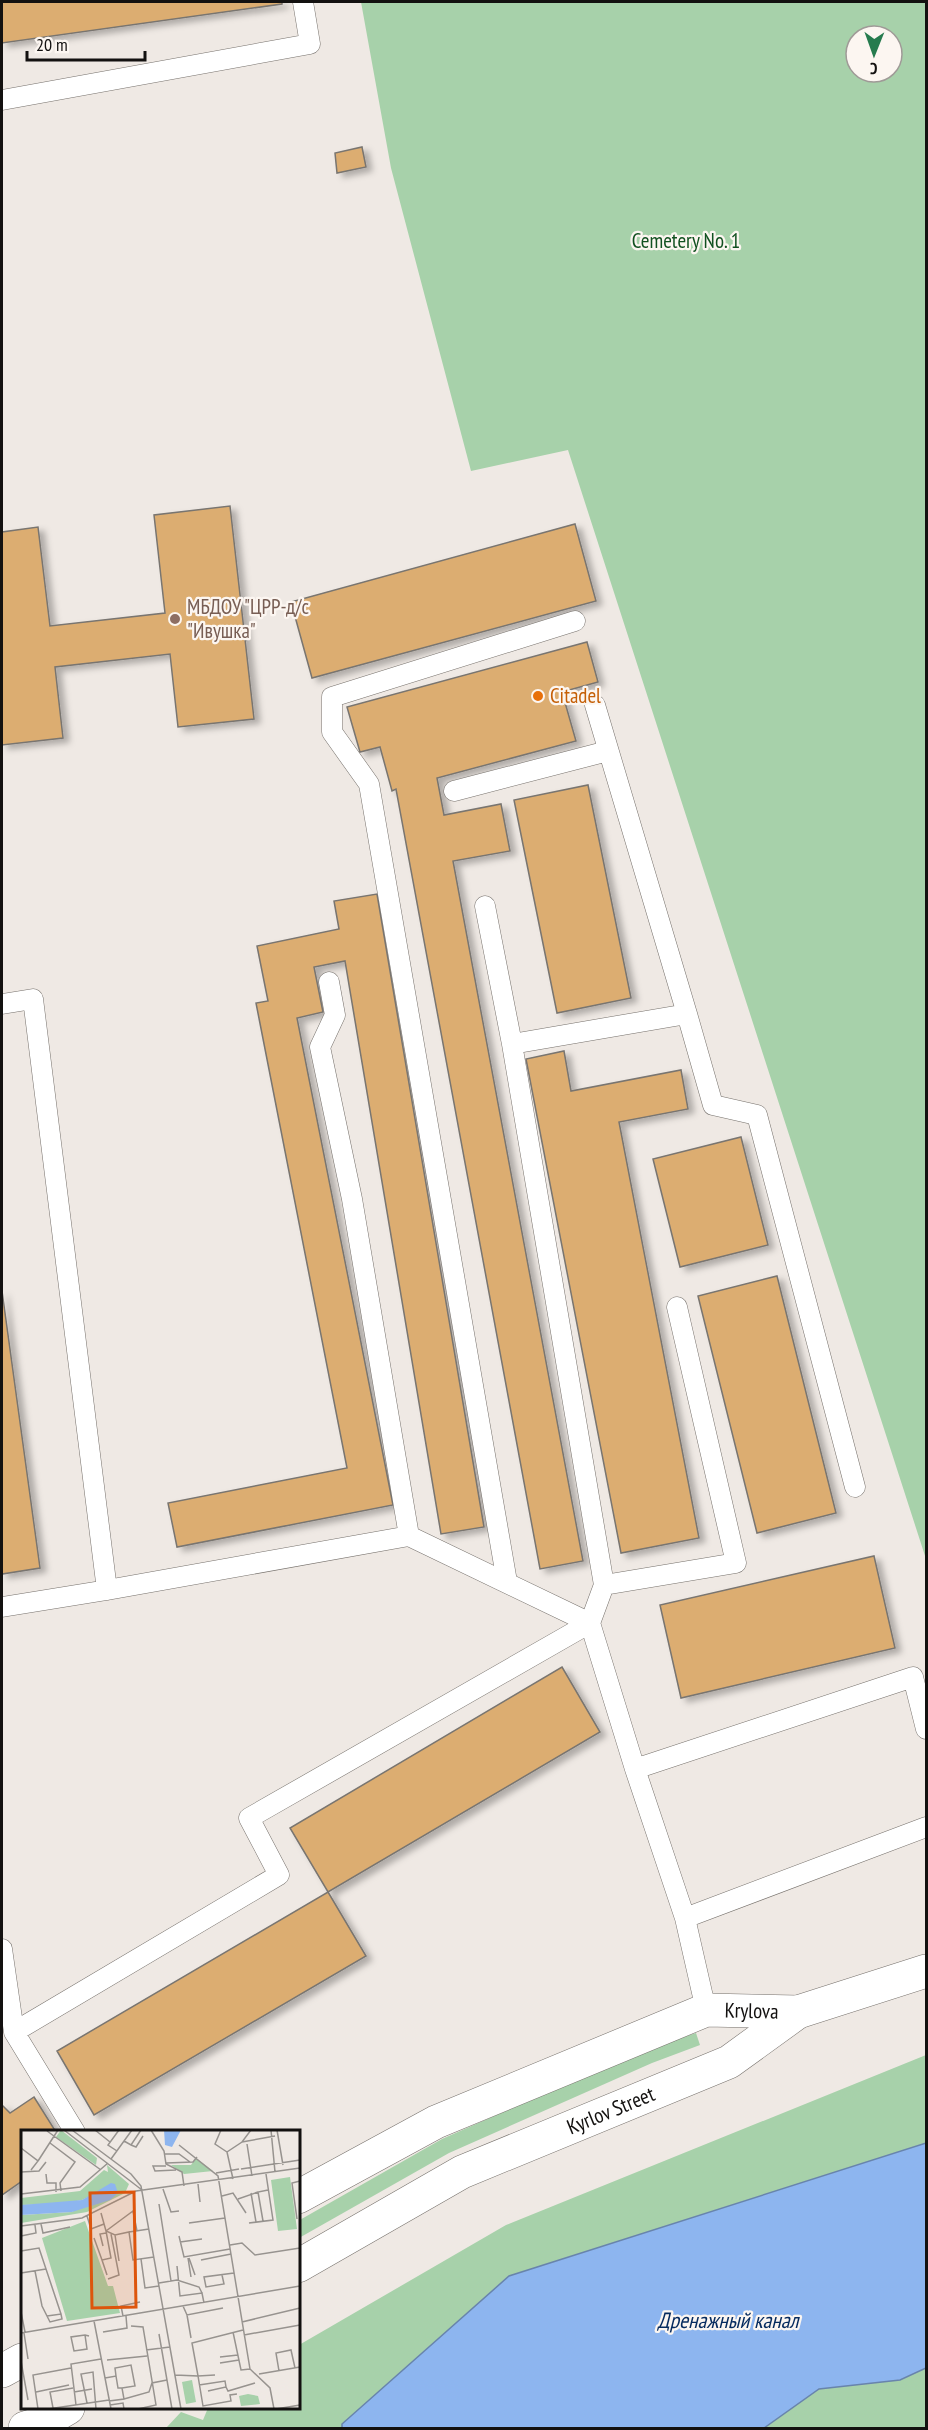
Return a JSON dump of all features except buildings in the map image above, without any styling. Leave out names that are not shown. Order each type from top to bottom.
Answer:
[{"type":"main road","name":"Kyrlov Street","points":[[300,2265],[462,2172],[729,2062],[798,2012],[927,1971]]},
{"type":"main road","name":"Krylova","points":[[706,2010],[798,2012]]},
{"type":"main road","points":[[300,2196],[436,2122],[706,2010]]},
{"type":"lane","points":[[2,100],[310,44],[303,2]]},
{"type":"lane","points":[[507,1582],[369,784],[332,732],[333,697],[575,621]]},
{"type":"lane","points":[[595,705],[713,1105],[757,1114],[855,1487]]},
{"type":"lane","points":[[454,791],[608,751]]},
{"type":"lane","points":[[485,906],[512,1044],[604,1585],[590,1623],[684,1918],[706,2010]]},
{"type":"lane","points":[[329,982],[336,1015],[320,1047],[352,1199],[409,1536]]},
{"type":"lane","points":[[2,1004],[33,999],[107,1590]]},
{"type":"lane","points":[[512,1044],[687,1014]]},
{"type":"lane","points":[[604,1585],[736,1563],[676,1307]]},
{"type":"lane","points":[[2,1607],[409,1536],[590,1623]]},
{"type":"lane","points":[[14,2032],[279,1875],[249,1818],[590,1623]]},
{"type":"lane","points":[[635,1769],[913,1677],[927,1728]]},
{"type":"lane","points":[[684,1918],[927,1827]]},
{"type":"lane","points":[[2,1949],[14,2032],[74,2130]]},
{"type":"green space","name":"Cemetery No. 1","points":[[361,2],[926,2],[926,1559],[568,450],[471,471],[391,168]]},
{"type":"green space","points":[[696,2033],[700,2045],[652,2063],[449,2153],[300,2237],[300,2220],[442,2139],[646,2049]]},
{"type":"green space","points":[[926,2055],[926,2143],[510,2276],[342,2424],[342,2428],[166,2428],[181,2412],[203,2420],[208,2409],[300,2409],[300,2344],[506,2225]]},
{"type":"green space","points":[[926,2368],[926,2428],[764,2428],[819,2389],[900,2380]]},
{"type":"water","name":"Дренажный канал","points":[[926,2143],[926,2368],[900,2380],[819,2389],[764,2428],[342,2428],[342,2424],[509,2276]]},
{"type":"place","name":"МБДОУ \"ЦРР-д/с \"Ивушка\"","points":[[175,619]]},
{"type":"place","name":"Citadel","points":[[538,696]]}]
